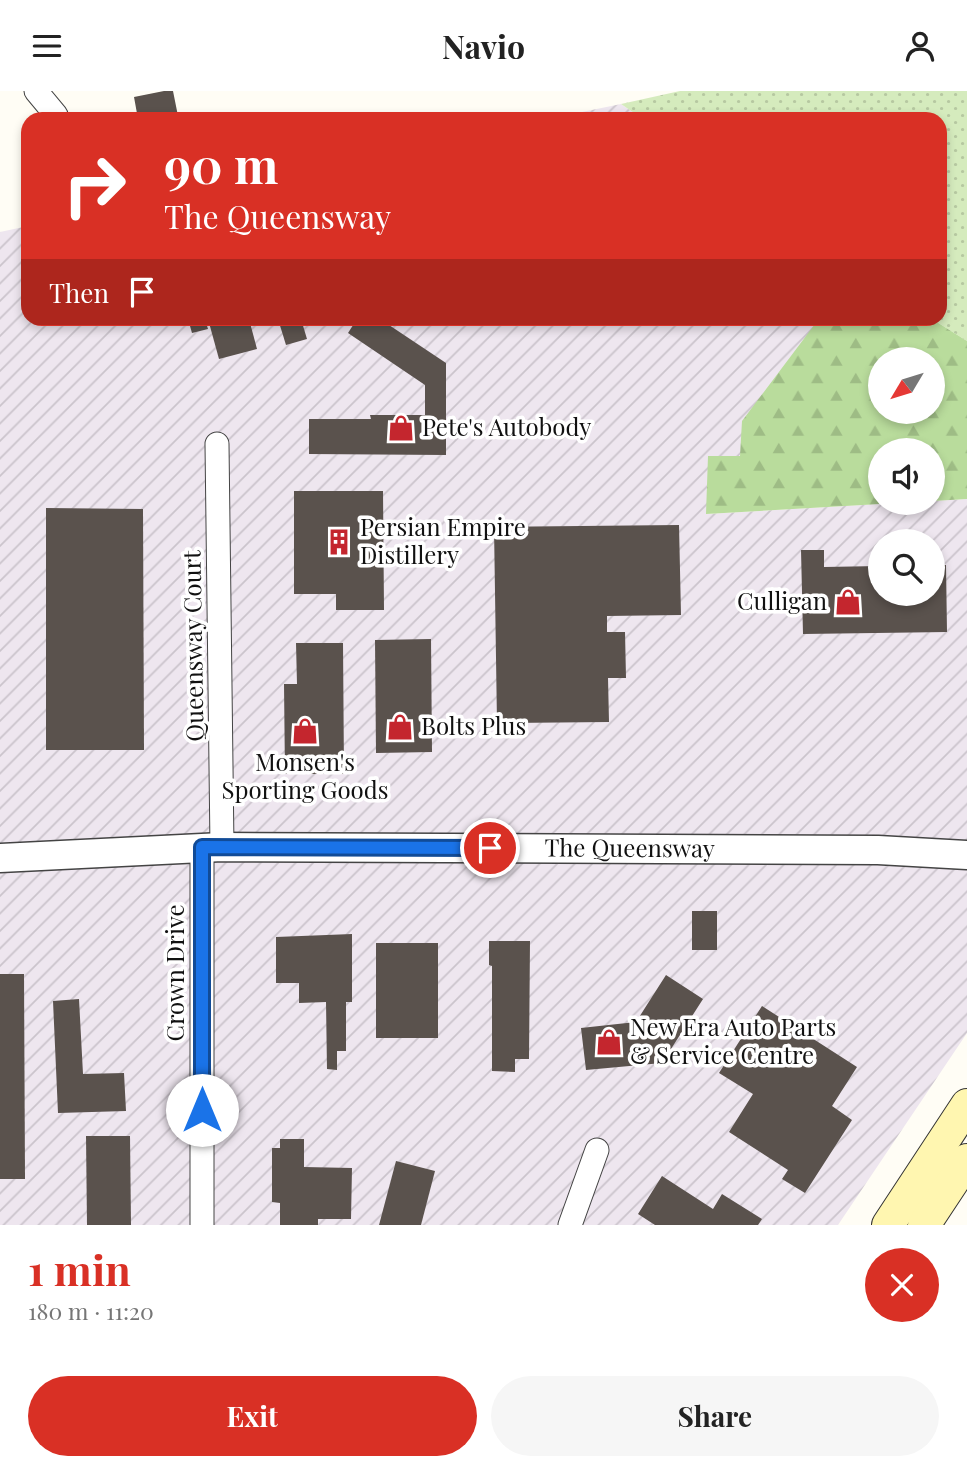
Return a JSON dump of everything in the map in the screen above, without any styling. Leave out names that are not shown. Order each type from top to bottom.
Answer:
[{"type":"main road","points":[[888,1225],[967,1105]]},
{"type":"main road","points":[[924,1225],[967,1160]]},
{"type":"street","points":[[36,91],[54,112]]},
{"type":"street","name":"Queensway Court","points":[[212,847],[218,444]]},
{"type":"street","name":"The Queensway","points":[[0,859],[212,847],[878,850],[967,855]]},
{"type":"street","name":"Crown Drive","points":[[202,1225],[212,847]]},
{"type":"street","points":[[570,1225],[597,1150]]},
{"type":"shaded area","points":[[621,104],[633,112],[582,112]]},
{"type":"shaded area","points":[[21,228],[21,326],[814,326],[706,514],[868,505],[868,515],[945,515],[945,500],[967,499],[967,1033],[838,1225],[0,1225],[0,232]]},
{"type":"green space","points":[[680,91],[967,91],[967,341],[943,326],[947,326],[947,112],[633,112],[621,104]]},
{"type":"green space","points":[[813,326],[943,326],[967,341],[967,499],[945,500],[945,438],[868,438],[868,505],[706,514],[708,456],[740,456],[742,421]]},
{"type":"building","points":[[173,91],[177,112],[137,112],[134,97]]},
{"type":"building","points":[[190,326],[207,326],[208,329],[192,333]]},
{"type":"building","points":[[210,326],[251,326],[257,349],[219,359]]},
{"type":"building","points":[[280,326],[303,326],[307,339],[286,345]]},
{"type":"building","points":[[352,326],[390,326],[446,363],[446,455],[309,454],[309,419],[371,419],[370,415],[425,415],[425,385],[348,333]]},
{"type":"building","name":"Persian Empire Distillery","points":[[294,491],[383,491],[384,610],[336,610],[336,594],[294,594]]},
{"type":"building","points":[[46,508],[143,509],[144,750],[46,750]]},
{"type":"building","points":[[679,525],[681,615],[607,616],[607,632],[625,632],[626,678],[608,678],[609,722],[497,723],[494,527]]},
{"type":"building","points":[[801,550],[824,550],[824,567],[868,566],[868,606],[945,606],[946,565],[947,632],[803,634]]},
{"type":"building","points":[[431,639],[432,752],[376,753],[375,640]]},
{"type":"building","points":[[296,643],[343,643],[344,774],[285,774],[284,684],[297,684]]},
{"type":"building","points":[[692,911],[717,911],[717,950],[692,950]]},
{"type":"building","points":[[352,934],[352,1002],[346,1002],[346,1051],[337,1051],[337,1070],[327,1069],[326,1002],[299,1003],[299,983],[276,983],[276,937]]},
{"type":"building","points":[[489,941],[530,941],[529,1059],[515,1059],[515,1072],[492,1071],[492,966],[489,965]]},
{"type":"building","points":[[376,943],[438,943],[438,1038],[376,1038]]},
{"type":"building","points":[[0,974],[24,974],[25,1179],[0,1179]]},
{"type":"building","points":[[666,975],[703,999],[662,1063],[586,1070],[581,1028],[636,1022]]},
{"type":"building","points":[[79,999],[83,1074],[124,1073],[126,1111],[58,1113],[53,1001]]},
{"type":"building","points":[[762,1006],[857,1067],[832,1106],[852,1120],[805,1193],[782,1179],[788,1170],[729,1132],[753,1094],[719,1073]]},
{"type":"building","points":[[86,1136],[130,1136],[131,1225],[87,1225]]},
{"type":"building","points":[[280,1139],[304,1139],[304,1167],[352,1168],[351,1219],[318,1219],[318,1225],[280,1225],[280,1203],[272,1202],[272,1148],[280,1148]]},
{"type":"building","points":[[396,1161],[435,1171],[421,1225],[379,1225]]},
{"type":"building","points":[[662,1176],[713,1209],[722,1194],[762,1219],[758,1225],[655,1225],[638,1214]]},
{"type":"place","name":"Pete's Autobody","points":[[401,428]]},
{"type":"place","name":"Persian Empire Distillery","points":[[339,542]]},
{"type":"place","name":"Culligan","points":[[848,602]]},
{"type":"place","name":"Bolts Plus","points":[[400,727]]},
{"type":"place","name":"Monsen's Sporting Goods","points":[[305,731]]},
{"type":"place","name":"New Era Auto Parts & Service Centre","points":[[609,1042]]},
{"type":"route","points":[[202,1110],[202,847],[490,848]]}]
